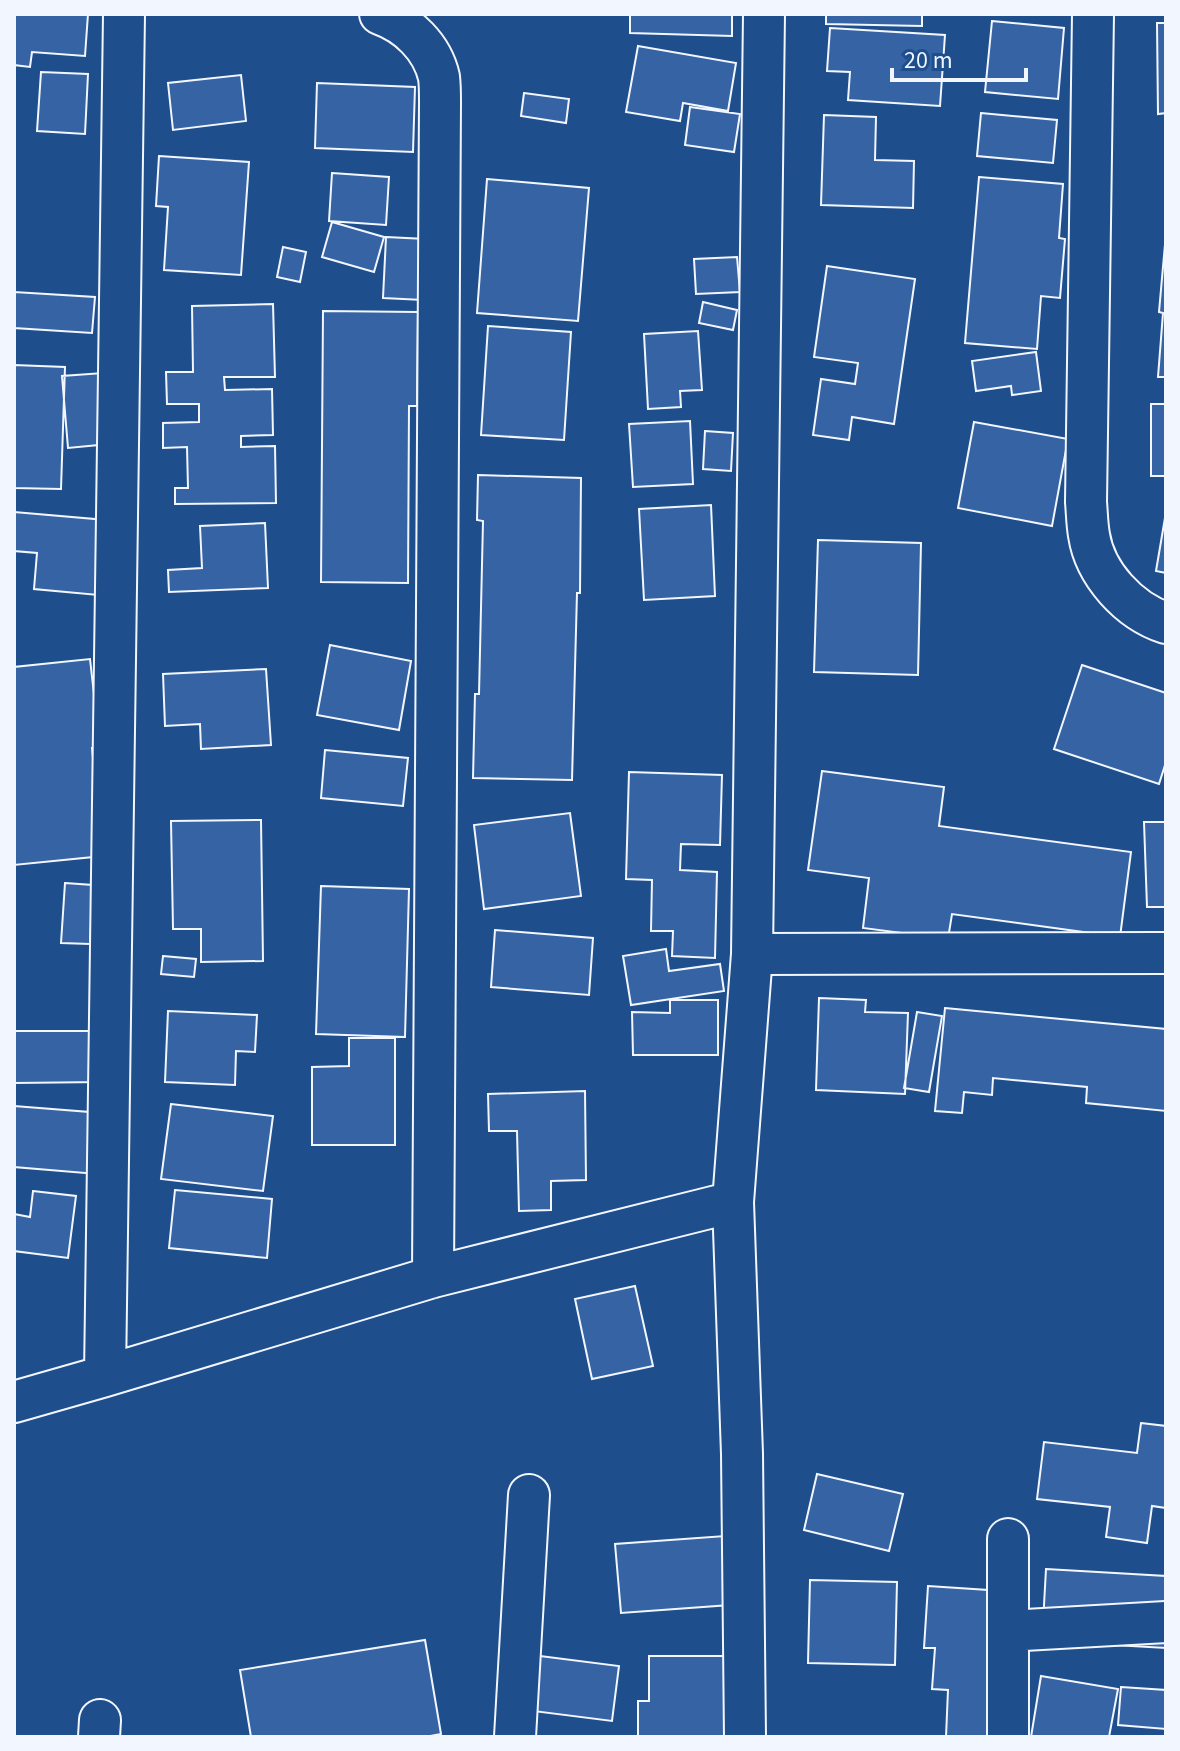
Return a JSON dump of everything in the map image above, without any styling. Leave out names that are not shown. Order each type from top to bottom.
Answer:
[{"type":"street","points":[[105,1376],[124,14]]},
{"type":"street","points":[[380,14],[394,19],[414,33],[430,54],[439,77],[433,1277]]},
{"type":"street","points":[[745,1737],[742,1454],[733,1202],[752,954],[764,14]]},
{"type":"street","points":[[1093,14],[1086,502],[1089,537],[1101,569],[1123,597],[1151,618],[1166,623]]},
{"type":"street","points":[[752,954],[1166,953]]},
{"type":"street","points":[[14,1402],[433,1277],[733,1202]]},
{"type":"street","points":[[515,1737],[529,1495]]},
{"type":"street","points":[[1008,1539],[1008,1737]]},
{"type":"street","points":[[1008,1631],[1166,1622]]},
{"type":"building","points":[[14,14],[88,14],[85,56],[32,52],[30,67],[14,65]]},
{"type":"building","points":[[630,14],[732,14],[732,36],[630,33]]},
{"type":"building","points":[[826,14],[922,14],[922,26],[826,24]]},
{"type":"building","points":[[992,21],[1064,28],[1058,99],[985,92]]},
{"type":"building","points":[[1157,23],[1166,23],[1166,113],[1158,114]]},
{"type":"building","points":[[830,28],[945,35],[940,106],[848,100],[850,72],[827,71]]},
{"type":"building","points":[[638,46],[736,63],[728,111],[683,103],[680,121],[626,112]]},
{"type":"building","points":[[41,72],[88,74],[85,134],[37,131]]},
{"type":"building","points":[[241,75],[246,121],[173,130],[168,83]]},
{"type":"building","points":[[317,83],[415,87],[413,152],[315,148]]},
{"type":"building","points":[[524,93],[569,99],[566,123],[521,116]]},
{"type":"building","points":[[690,107],[740,114],[734,152],[685,145]]},
{"type":"building","points":[[981,113],[1057,120],[1053,163],[977,156]]},
{"type":"building","points":[[824,115],[876,117],[875,160],[914,161],[913,208],[821,205]]},
{"type":"building","points":[[159,156],[249,162],[241,275],[164,270],[168,207],[156,206]]},
{"type":"building","points":[[332,173],[389,177],[386,225],[329,221]]},
{"type":"building","points":[[979,177],[1063,184],[1059,238],[1065,239],[1060,298],[1041,296],[1037,349],[965,343]]},
{"type":"building","points":[[487,179],[589,188],[578,321],[477,313]]},
{"type":"building","points":[[332,222],[384,237],[374,272],[322,257]]},
{"type":"building","points":[[1166,233],[1166,377],[1158,377],[1163,313],[1159,312]]},
{"type":"building","points":[[386,237],[426,239],[423,300],[383,298]]},
{"type":"building","points":[[283,247],[306,252],[300,282],[277,277]]},
{"type":"building","points":[[737,257],[740,292],[696,294],[694,259]]},
{"type":"building","points":[[827,266],[915,279],[894,424],[852,417],[849,440],[813,435],[821,379],[855,384],[858,363],[814,357]]},
{"type":"building","points":[[14,292],[95,297],[92,333],[14,328]]},
{"type":"building","points":[[703,302],[737,310],[733,330],[699,323]]},
{"type":"building","points":[[273,304],[275,377],[224,377],[225,390],[272,389],[273,435],[241,436],[241,447],[275,446],[276,503],[175,504],[175,488],[188,488],[187,447],[163,448],[163,423],[199,422],[199,404],[167,404],[166,372],[193,372],[192,306]]},
{"type":"building","points":[[323,311],[418,312],[417,406],[409,406],[408,583],[321,582]]},
{"type":"building","points":[[488,326],[571,332],[564,440],[481,435]]},
{"type":"building","points":[[698,331],[702,390],[680,391],[681,407],[648,409],[644,334]]},
{"type":"building","points":[[1036,352],[1041,391],[1012,395],[1011,386],[976,391],[972,361]]},
{"type":"building","points":[[14,365],[65,367],[61,489],[14,488]]},
{"type":"building","points":[[103,373],[109,444],[68,448],[62,376]]},
{"type":"building","points":[[1151,404],[1166,404],[1166,476],[1151,476]]},
{"type":"building","points":[[690,421],[693,484],[633,487],[629,424]]},
{"type":"building","points":[[974,422],[1068,439],[1052,526],[958,508]]},
{"type":"building","points":[[705,431],[733,433],[731,471],[703,469]]},
{"type":"building","points":[[478,475],[581,478],[580,593],[577,593],[572,780],[473,778],[475,694],[479,694],[483,521],[477,520]]},
{"type":"building","points":[[711,505],[715,596],[644,600],[639,509]]},
{"type":"building","points":[[14,512],[106,520],[98,595],[34,589],[37,553],[14,551]]},
{"type":"building","points":[[1166,512],[1166,573],[1156,571]]},
{"type":"building","points":[[265,523],[268,588],[169,592],[168,570],[202,568],[200,526]]},
{"type":"building","points":[[818,540],[921,543],[918,675],[814,672]]},
{"type":"building","points":[[330,645],[411,661],[399,730],[317,715]]},
{"type":"building","points":[[90,659],[100,748],[92,748],[103,856],[14,865],[14,667]]},
{"type":"building","points":[[1082,665],[1166,693],[1166,762],[1159,784],[1054,749]]},
{"type":"building","points":[[266,669],[271,745],[201,749],[200,724],[165,726],[163,674]]},
{"type":"building","points":[[325,750],[408,758],[403,806],[321,798]]},
{"type":"building","points":[[822,771],[944,787],[939,826],[1131,852],[1120,937],[952,914],[948,939],[863,928],[869,878],[808,870]]},
{"type":"building","points":[[629,772],[722,775],[720,845],[681,844],[680,870],[717,872],[715,958],[672,956],[673,931],[651,931],[652,880],[626,879]]},
{"type":"building","points":[[570,813],[581,896],[484,909],[474,825]]},
{"type":"building","points":[[261,820],[263,961],[201,962],[201,929],[173,929],[171,821]]},
{"type":"building","points":[[1144,822],[1166,822],[1166,907],[1147,907]]},
{"type":"building","points":[[65,883],[93,885],[90,944],[61,943]]},
{"type":"building","points":[[321,886],[409,889],[405,1037],[316,1034]]},
{"type":"building","points":[[495,930],[593,938],[589,995],[491,987]]},
{"type":"building","points":[[666,949],[669,971],[720,964],[724,991],[631,1005],[623,956]]},
{"type":"building","points":[[163,956],[196,959],[194,977],[161,974]]},
{"type":"building","points":[[819,998],[866,1000],[865,1012],[908,1013],[905,1094],[816,1090]]},
{"type":"building","points":[[670,1000],[718,1000],[718,1055],[633,1055],[632,1012],[670,1013]]},
{"type":"building","points":[[945,1008],[1166,1029],[1166,1111],[1086,1103],[1087,1087],[993,1078],[992,1095],[964,1092],[962,1113],[935,1111]]},
{"type":"building","points":[[168,1011],[257,1015],[255,1052],[236,1051],[235,1085],[165,1082]]},
{"type":"building","points":[[917,1012],[942,1016],[929,1092],[904,1088]]},
{"type":"building","points":[[14,1031],[100,1031],[101,1082],[14,1083]]},
{"type":"building","points":[[349,1038],[395,1038],[395,1145],[312,1145],[312,1067],[349,1066]]},
{"type":"building","points":[[585,1091],[586,1180],[551,1181],[551,1210],[519,1211],[517,1131],[489,1131],[488,1094]]},
{"type":"building","points":[[171,1104],[273,1116],[263,1191],[161,1179]]},
{"type":"building","points":[[14,1106],[102,1113],[97,1174],[14,1167]]},
{"type":"building","points":[[175,1190],[272,1199],[267,1258],[169,1248]]},
{"type":"building","points":[[33,1191],[76,1196],[68,1258],[14,1251],[14,1214],[30,1217]]},
{"type":"building","points":[[635,1286],[653,1366],[592,1379],[575,1299]]},
{"type":"building","points":[[1141,1423],[1166,1426],[1166,1508],[1152,1506],[1147,1543],[1106,1537],[1110,1507],[1037,1499],[1044,1442],[1137,1453]]},
{"type":"building","points":[[817,1474],[903,1494],[889,1551],[804,1530]]},
{"type":"building","points":[[725,1536],[730,1605],[621,1613],[615,1544]]},
{"type":"building","points":[[1046,1569],[1166,1576],[1166,1648],[1042,1641]]},
{"type":"building","points":[[810,1580],[897,1582],[895,1665],[808,1663]]},
{"type":"building","points":[[928,1586],[1003,1591],[993,1737],[946,1737],[948,1690],[932,1689],[935,1648],[924,1648]]},
{"type":"building","points":[[425,1640],[441,1734],[425,1737],[251,1737],[240,1670]]},
{"type":"building","points":[[540,1656],[619,1666],[612,1721],[533,1711]]},
{"type":"building","points":[[649,1656],[725,1656],[725,1737],[638,1737],[638,1701],[649,1701]]},
{"type":"building","points":[[1041,1676],[1118,1689],[1109,1737],[1031,1737]]},
{"type":"building","points":[[1121,1687],[1166,1690],[1166,1729],[1118,1725]]}]
